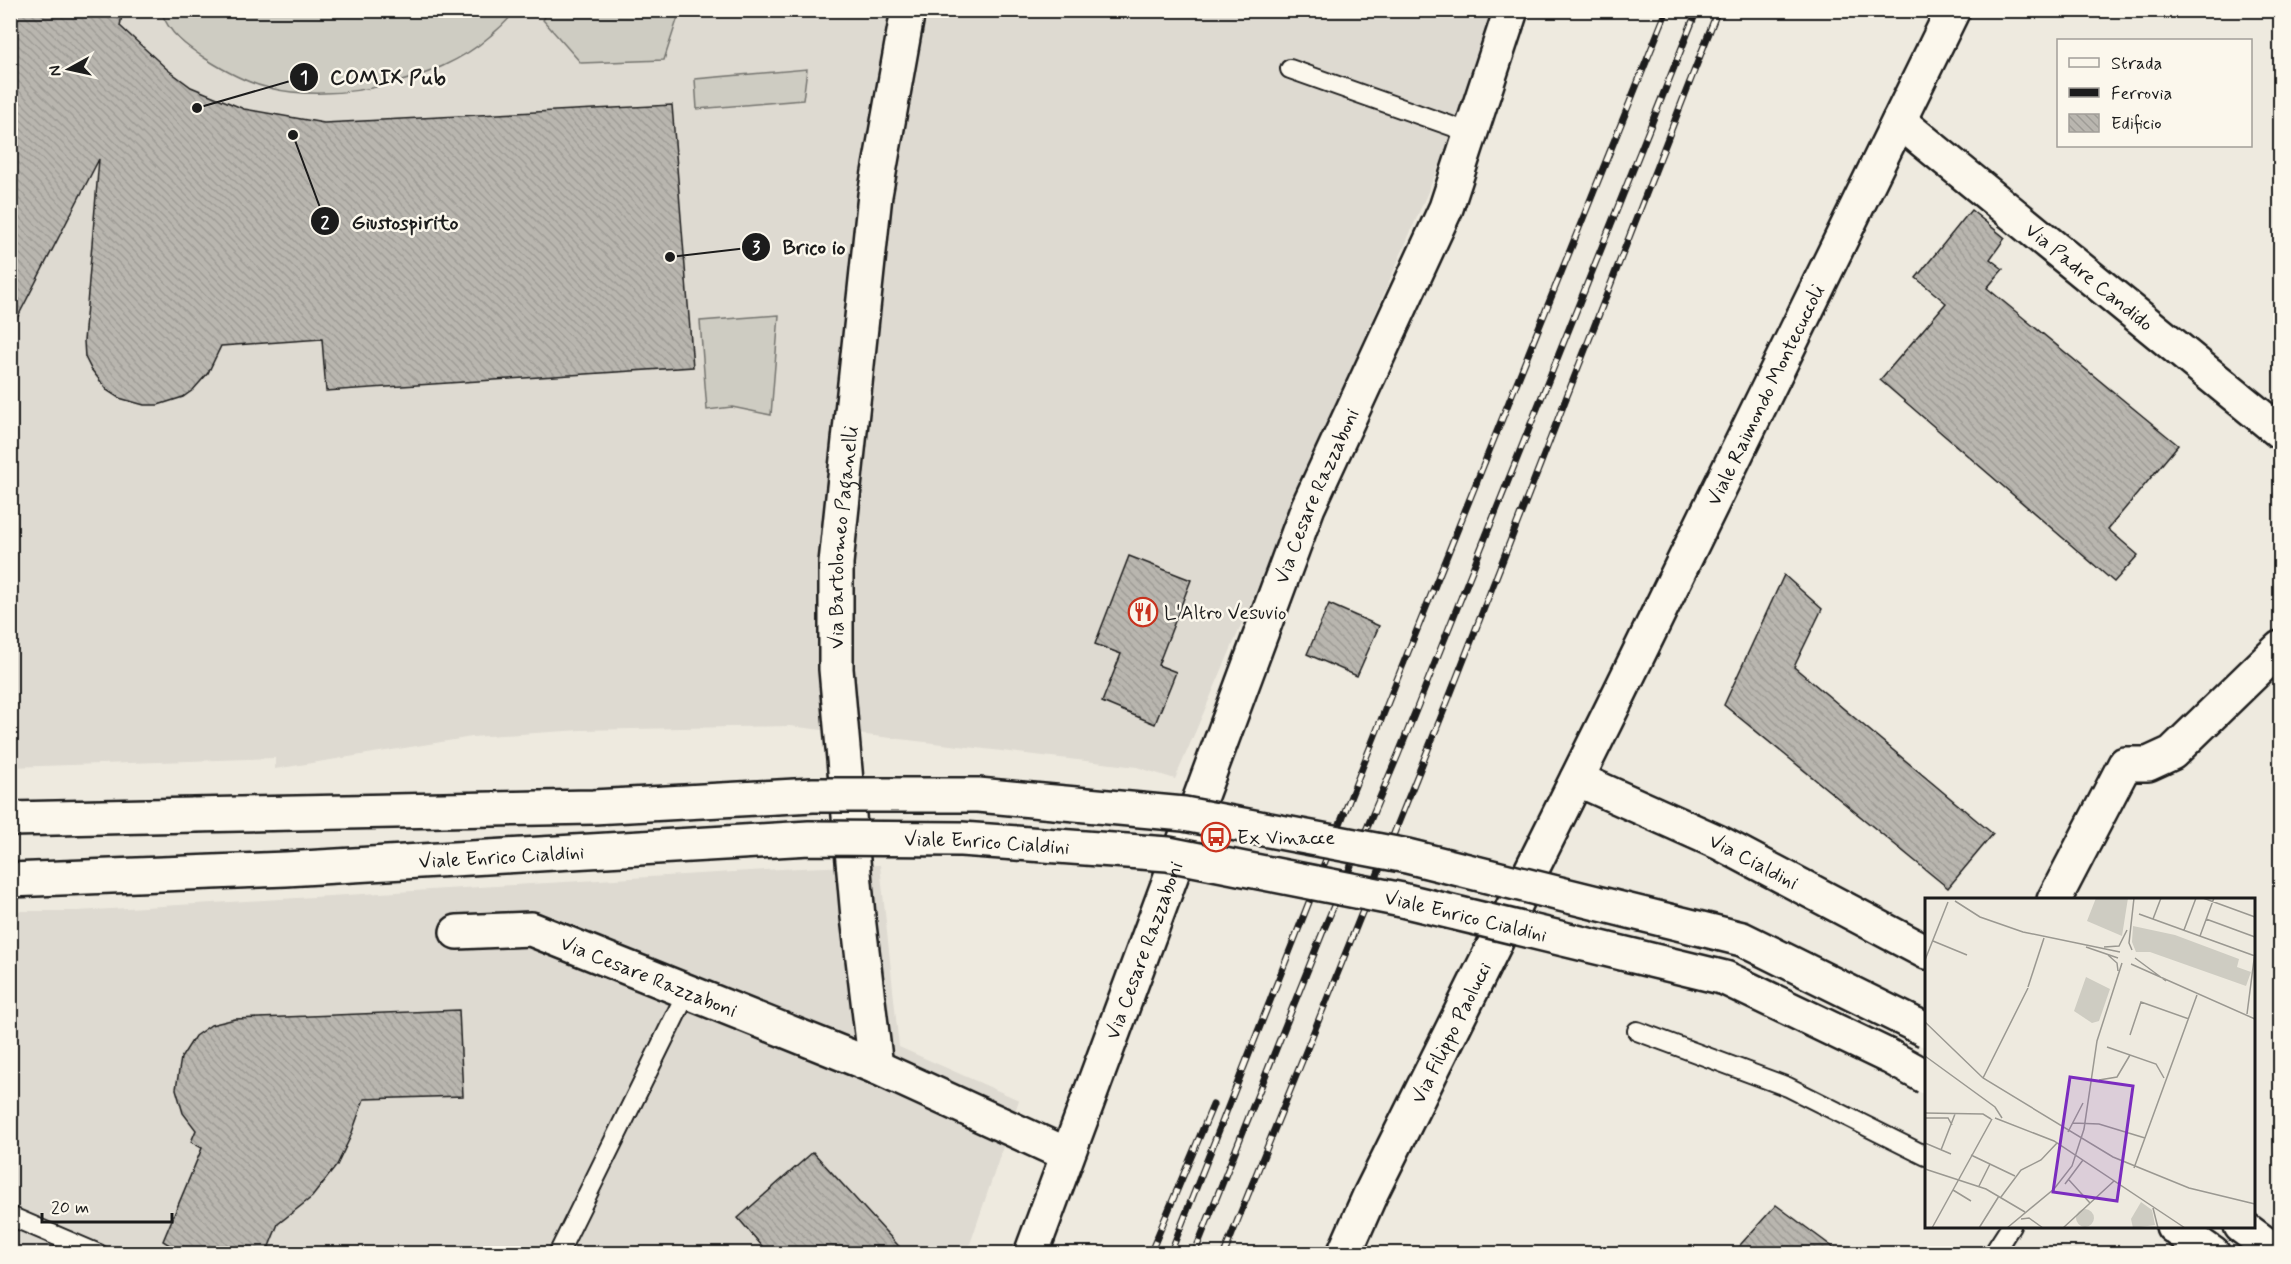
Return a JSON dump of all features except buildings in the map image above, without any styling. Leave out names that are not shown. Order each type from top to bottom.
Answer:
[{"type":"street","name":"Via Bartolomeo Paganelli","points":[[876,1067],[858,917],[836,669],[836,563],[875,195],[908,10]]},
{"type":"street","name":"Via Cesare Razzaboni","points":[[1031,1254],[1066,1154],[1308,507],[1446,208],[1510,10]]},
{"type":"street","name":"Viale Raimondo Montecuccoli","points":[[1577,779],[1953,10]]},
{"type":"street","name":"Via Padre Candido","points":[[1899,121],[2280,432]]},
{"type":"street","points":[[2055,898],[2125,764],[2148,764],[2172,753],[2280,648]]},
{"type":"street","name":"Via Cialdini","points":[[1577,779],[1720,843],[1925,951]]},
{"type":"street","name":"Via Filippo Paolucci","points":[[1344,1254],[1384,1165],[1577,779]]},
{"type":"street","points":[[10,819],[593,807],[813,795],[978,795],[1184,814],[1407,856],[1742,939],[1925,1030]]},
{"type":"street","name":"Viale Enrico Cialdini","points":[[10,880],[286,869],[809,838],[961,839],[1168,854],[1402,900],[1725,978],[1890,1056],[1925,1076]]},
{"type":"street","name":"Via Cesare Razzaboni","points":[[457,932],[531,929],[876,1067],[1066,1154]]},
{"type":"street","points":[[2174,1228],[2213,1254]]},
{"type":"street","points":[[2242,1228],[2279,1254]]},
{"type":"lane","points":[[1290,69],[1471,133]]},
{"type":"lane","points":[[558,1254],[687,992]]},
{"type":"lane","points":[[1637,1031],[1788,1087],[1925,1156]]},
{"type":"lane","points":[[10,1216],[99,1254]]},
{"type":"lane","points":[[1993,1254],[2010,1228]]},
{"type":"shaded area","points":[[161,10],[514,11],[506,22],[489,37],[468,53],[442,66],[385,85],[354,91],[324,93],[269,88],[236,76],[185,44],[173,33]]},
{"type":"shaded area","points":[[549,10],[622,10],[678,17],[664,60],[581,63],[543,20]]},
{"type":"shaded area","points":[[10,11],[1493,11],[1442,159],[1175,779],[1137,767],[789,726],[581,730],[472,737],[275,769],[275,758],[11,767]]},
{"type":"shaded area","points":[[807,69],[803,100],[697,109],[695,79]]},
{"type":"shaded area","points":[[779,315],[771,415],[732,407],[707,410],[700,321]]},
{"type":"shaded area","points":[[880,865],[899,1047],[1019,1100],[967,1253],[11,1254],[11,911],[77,911]]},
{"type":"railway","points":[[1170,1254],[1398,677],[1667,10]]},
{"type":"railway","points":[[1194,1254],[1324,929],[1398,755],[1697,10]]},
{"type":"railway","points":[[1224,1254],[1450,695],[1718,10]]},
{"type":"railway","points":[[1150,1254],[1213,1105]]},
{"type":"place","name":"COMIX Pub","points":[[197,108]]},
{"type":"place","name":"Giustospirito","points":[[293,135]]},
{"type":"place","name":"Brico io","points":[[670,257]]},
{"type":"place","name":"L'Altro Vesuvio","points":[[1143,612]]},
{"type":"place","name":"Ex Vinacce","points":[[1216,837]]}]
